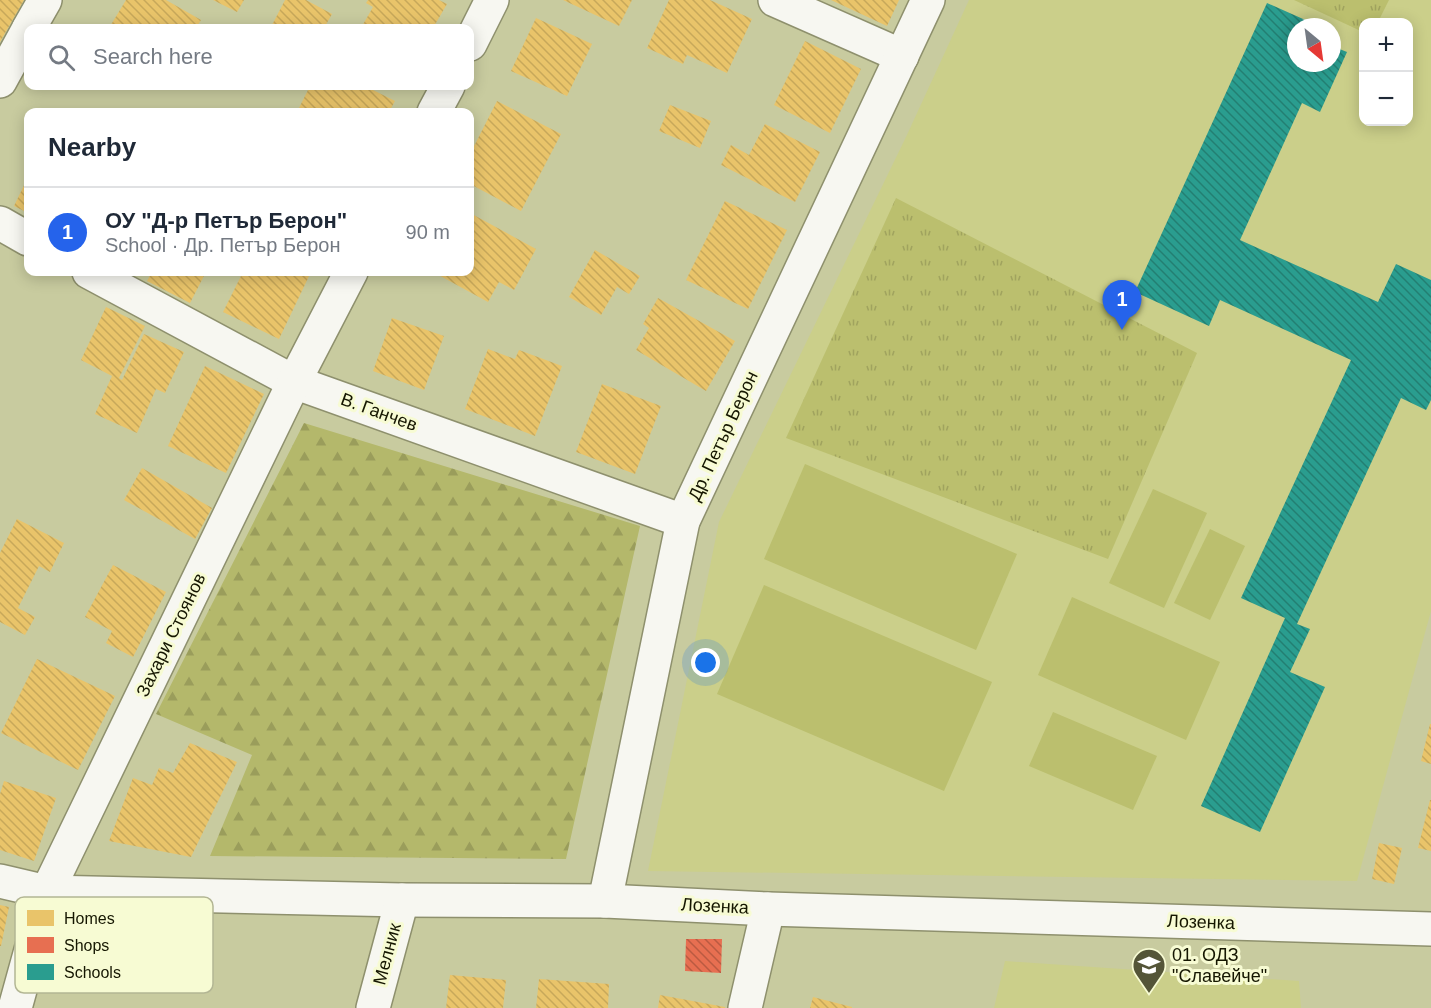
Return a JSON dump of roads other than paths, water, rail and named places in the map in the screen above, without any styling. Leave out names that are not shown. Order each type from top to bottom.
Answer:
[{"type":"street","points":[[32,24],[45,0]]},
{"type":"street","points":[[474,36],[492,0]]},
{"type":"street","points":[[775,0],[902,56]]},
{"type":"street","name":"Др. Петър Берон","points":[[605,901],[683,520],[928,0]]},
{"type":"street","points":[[0,81],[24,38]]},
{"type":"street","points":[[436,108],[446,90]]},
{"type":"street","points":[[0,224],[24,237]]},
{"type":"street","name":"В. Ганчев","points":[[96,276],[294,382],[683,520]]},
{"type":"street","name":"Захари Стоянов","points":[[46,897],[294,382],[349,276]]},
{"type":"street","name":"Лозенка","points":[[0,881],[47,892],[402,900],[605,901],[768,909],[1431,929]]},
{"type":"street","name":"Мелник","points":[[373,1008],[402,900]]},
{"type":"street","points":[[745,1008],[768,909]]},
{"type":"street","name":"Захари Стоянов","points":[[15,1008],[19,993]]},
{"type":"place","name":"ОУ \"Д-р Петър Берон\"","points":[[1122,330]]},
{"type":"place","name":"01. ОДЗ \"Славейче\"","points":[[1149,994]]}]
